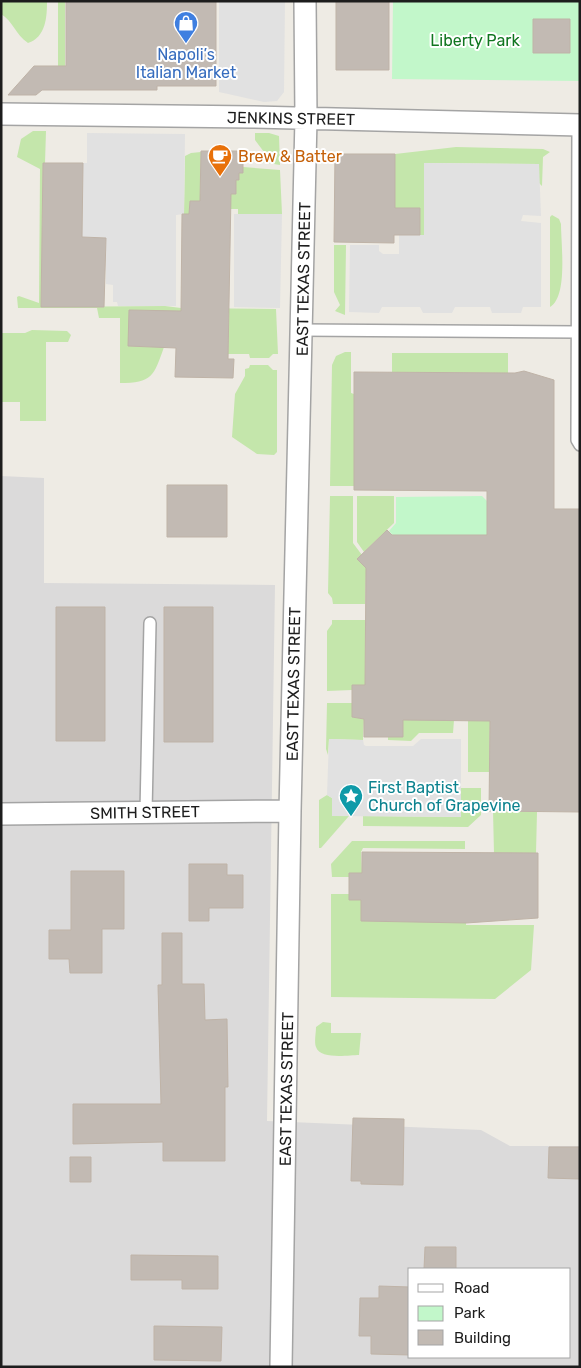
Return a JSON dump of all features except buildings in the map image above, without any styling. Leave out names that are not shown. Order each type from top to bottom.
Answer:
[{"type":"street","name":"EAST TEXAS STREET","points":[[282,1367],[290,811],[306,118],[305,1]]},
{"type":"street","name":"JENKINS STREET","points":[[1,114],[306,118],[579,125]]},
{"type":"street","name":"SMITH STREET","points":[[1,814],[290,811]]},
{"type":"lane","points":[[579,125],[577,440],[580,446]]},
{"type":"lane","points":[[301,330],[577,332]]},
{"type":"lane","points":[[146,812],[150,623]]},
{"type":"shaded area","points":[[219,1],[285,1],[284,92],[277,101],[264,102],[219,92]]},
{"type":"shaded area","points":[[87,133],[185,134],[184,214],[176,215],[176,306],[118,306],[117,302],[113,302],[113,285],[106,284],[106,238],[82,237],[83,163],[87,163]]},
{"type":"shaded area","points":[[424,163],[539,164],[541,216],[523,215],[521,221],[541,223],[541,307],[523,307],[521,313],[492,313],[490,307],[455,307],[452,313],[423,313],[420,307],[382,307],[379,313],[349,312],[350,245],[379,245],[379,251],[383,254],[399,254],[399,235],[424,235]]},
{"type":"shaded area","points":[[234,214],[282,214],[280,308],[234,307]]},
{"type":"shaded area","points":[[1,476],[44,478],[44,583],[275,585],[267,1121],[481,1130],[510,1146],[580,1146],[580,1367],[1,1367]]},
{"type":"shaded area","points":[[329,739],[363,740],[366,746],[413,746],[421,739],[461,739],[461,817],[332,816],[332,798],[327,795]]},
{"type":"green space","points":[[1,1],[47,1],[46,20],[39,36],[28,43],[20,36],[1,14]]},
{"type":"green space","points":[[58,1],[65,1],[65,90],[58,90]]},
{"type":"green space","name":"Liberty Park","points":[[393,1],[580,1],[580,81],[392,79]]},
{"type":"green space","points":[[33,131],[46,131],[45,163],[43,163],[41,307],[165,306],[181,308],[276,309],[278,354],[273,354],[269,358],[250,358],[249,354],[228,354],[229,313],[130,310],[129,346],[164,347],[157,365],[150,376],[131,383],[120,383],[120,318],[99,318],[97,308],[18,308],[17,297],[19,296],[39,303],[40,169],[17,157],[21,139]]},
{"type":"green space","points":[[255,133],[269,133],[279,136],[280,165],[243,159],[244,154],[264,152],[255,140]]},
{"type":"green space","points":[[456,147],[543,149],[550,152],[543,157],[542,186],[539,183],[539,164],[424,163],[424,235],[420,235],[420,208],[395,208],[395,154]]},
{"type":"green space","points":[[201,152],[200,194],[236,194],[236,180],[239,180],[239,173],[243,173],[243,167],[280,170],[282,214],[238,214],[238,209],[225,209],[190,201],[189,214],[184,214],[185,156]]},
{"type":"green space","points":[[552,215],[559,219],[561,224],[562,269],[559,293],[556,301],[550,307],[550,217]]},
{"type":"green space","points":[[334,245],[346,245],[345,315],[335,311],[340,305],[334,292]]},
{"type":"green space","points":[[32,330],[67,331],[71,335],[68,342],[46,342],[46,421],[20,421],[20,402],[1,402],[1,333],[25,333]]},
{"type":"green space","points":[[345,352],[351,352],[351,393],[354,394],[354,486],[330,486],[332,365],[336,356]]},
{"type":"green space","points":[[392,353],[508,353],[508,373],[392,372]]},
{"type":"green space","points":[[250,365],[268,365],[273,370],[277,370],[277,452],[274,455],[257,454],[232,437],[235,394],[245,376],[245,369],[249,368]]},
{"type":"green space","points":[[330,496],[353,496],[353,543],[362,555],[357,559],[368,570],[366,573],[365,604],[333,604],[332,598],[328,593]]},
{"type":"green space","points":[[357,496],[394,496],[394,523],[364,552],[357,542]]},
{"type":"green space","points":[[482,496],[487,501],[487,535],[403,535],[397,540],[389,531],[396,523],[396,497]]},
{"type":"green space","points":[[332,620],[365,620],[365,685],[352,685],[352,690],[327,691],[327,631],[332,624]]},
{"type":"green space","points":[[327,703],[352,703],[352,717],[364,719],[363,740],[329,739],[328,755],[326,749]]},
{"type":"green space","points":[[403,720],[454,720],[453,733],[419,733],[411,741],[388,740],[388,737]]},
{"type":"green space","points":[[468,720],[490,721],[489,772],[468,772]]},
{"type":"green space","points":[[461,788],[481,788],[481,815],[468,827],[363,826],[363,816],[461,817]]},
{"type":"green space","points":[[327,795],[332,798],[332,816],[349,816],[319,848],[319,800]]},
{"type":"green space","points":[[493,811],[537,812],[536,853],[494,853]]},
{"type":"green space","points":[[352,841],[465,841],[465,849],[363,848],[361,852],[362,873],[349,873],[349,877],[332,877],[331,864]]},
{"type":"green space","points":[[331,894],[349,894],[349,900],[361,900],[361,921],[466,922],[466,925],[534,925],[531,970],[495,999],[331,997]]},
{"type":"green space","points":[[323,1022],[331,1023],[331,1033],[361,1033],[359,1055],[329,1055],[319,1051],[315,1043],[316,1027]]},
{"type":"place","name":"Napoli’s Italian Market","points":[[186,44]]},
{"type":"place","name":"Brew & Batter","points":[[220,177]]},
{"type":"place","name":"First Baptist Church of Grapevine","points":[[351,817]]}]
